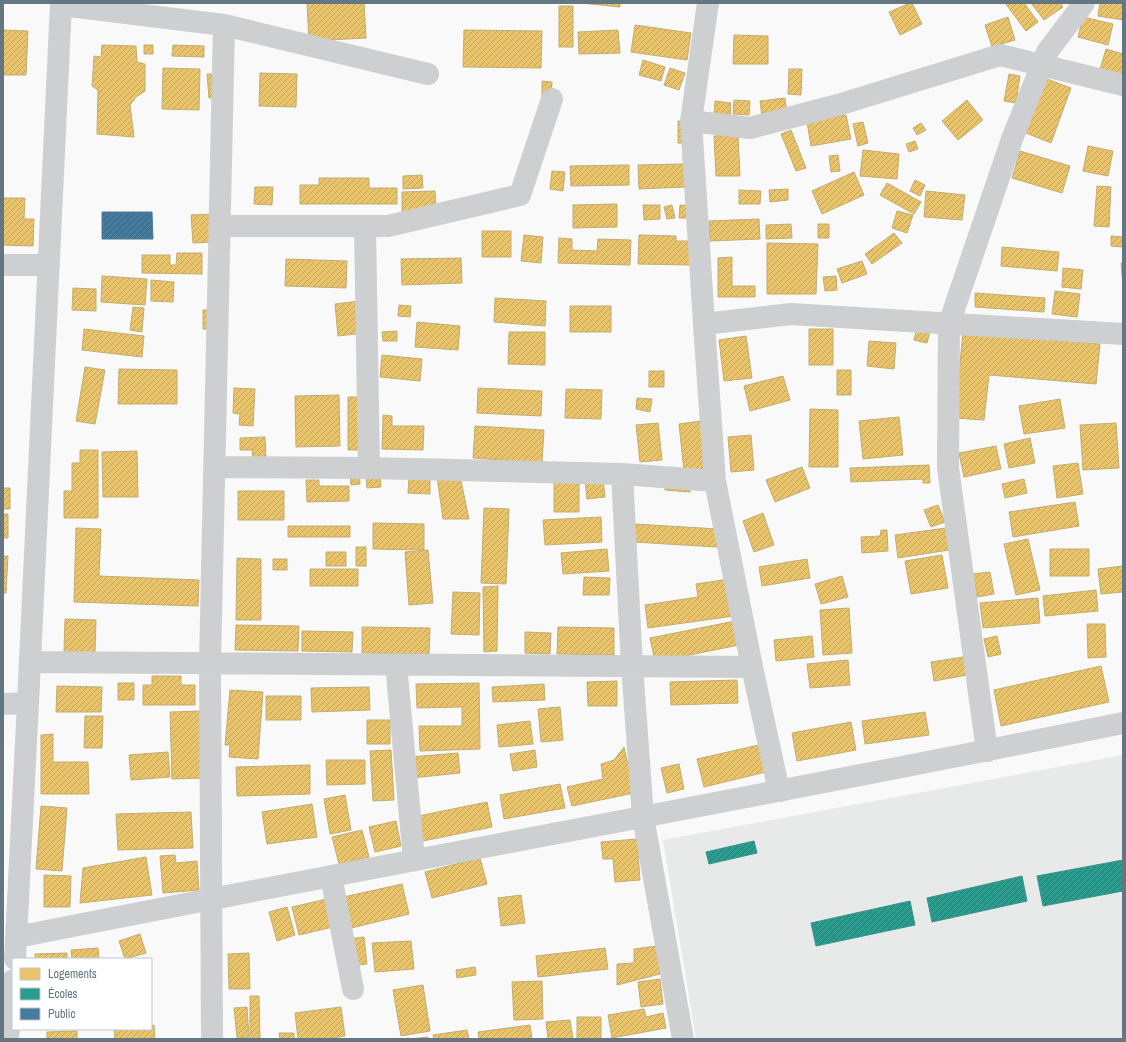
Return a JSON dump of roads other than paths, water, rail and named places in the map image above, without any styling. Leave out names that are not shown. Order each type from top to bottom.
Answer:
[{"type":"street","points":[[708,3],[691,121],[716,481],[752,667],[779,791]]},
{"type":"street","points":[[987,751],[948,468],[949,324],[1012,139],[1046,52],[1084,3]]},
{"type":"street","points":[[15,958],[61,4],[224,25],[428,74]]},
{"type":"street","points":[[212,1039],[210,663],[224,25]]},
{"type":"street","points":[[691,121],[750,128],[838,105],[1000,55],[1042,64],[1123,85]]},
{"type":"street","points":[[220,226],[388,226],[520,195],[552,99]]},
{"type":"street","points":[[364,226],[369,468]]},
{"type":"street","points":[[3,265],[49,265]]},
{"type":"street","points":[[704,324],[791,314],[1123,334]]},
{"type":"street","points":[[214,467],[369,468],[622,474],[716,481]]},
{"type":"street","points":[[622,474],[632,666],[643,817],[683,1039]]},
{"type":"street","points":[[30,662],[752,667]]},
{"type":"street","points":[[396,664],[414,860]]},
{"type":"street","points":[[3,704],[28,703]]},
{"type":"street","points":[[17,937],[987,751],[1123,723]]},
{"type":"street","points":[[331,876],[353,989]]},
{"type":"street","points":[[8,1039],[12,992]]}]
